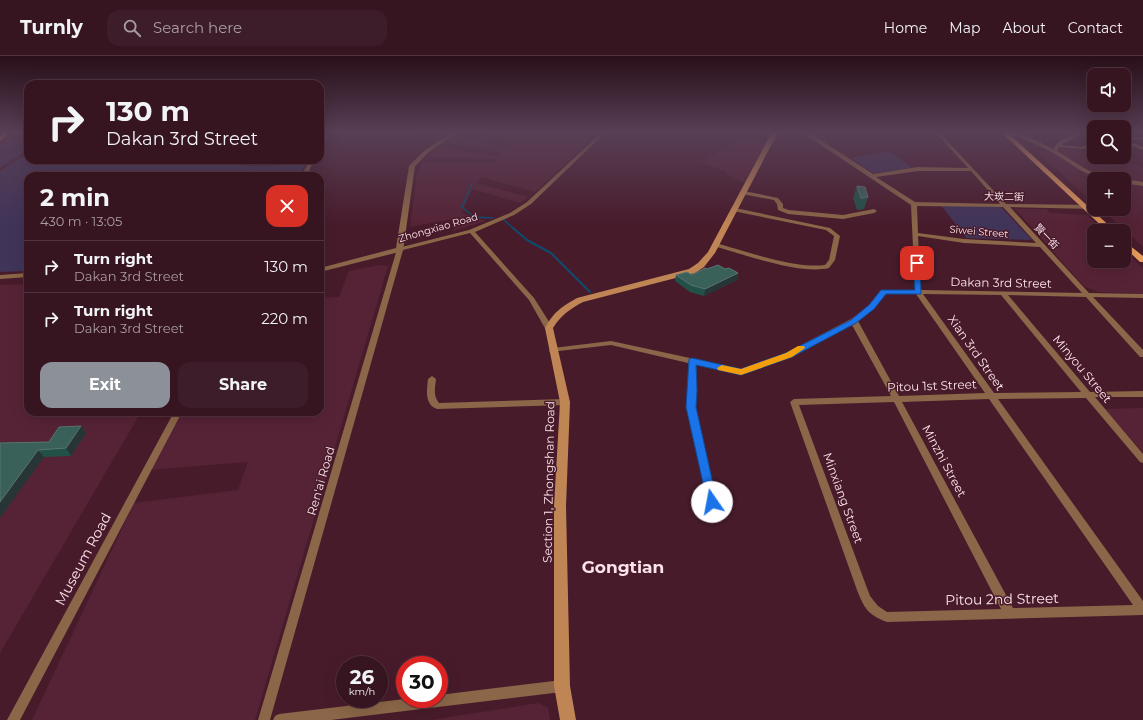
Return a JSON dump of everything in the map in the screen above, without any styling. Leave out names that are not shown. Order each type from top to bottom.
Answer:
[{"type":"main road","points":[[549,328],[556,316],[565,308],[580,300],[692,271],[701,265],[715,245],[735,210],[759,163]]},
{"type":"main road","points":[[1040,163],[1103,224]]},
{"type":"main road","points":[[1043,163],[1087,201]]},
{"type":"main road","points":[[1104,216],[1112,224]]},
{"type":"main road","points":[[1131,241],[1143,252]]},
{"type":"main road","points":[[1131,249],[1143,260]]},
{"type":"main road","name":"Section 1, Zhongshan Road","points":[[549,328],[565,402],[560,506],[562,686],[568,720]]},
{"type":"street","points":[[400,249],[412,166],[415,163]]},
{"type":"street","name":"Zhongxiao Road","points":[[324,269],[471,231],[512,214],[529,203],[571,163]]},
{"type":"street","points":[[852,163],[914,204],[918,292]]},
{"type":"street","name":"賢一街","points":[[966,163],[1143,355]]},
{"type":"street","points":[[1073,163],[1088,172]]},
{"type":"street","points":[[872,176],[918,169],[973,170]]},
{"type":"street","points":[[1131,182],[1143,184]]},
{"type":"street","points":[[744,193],[776,199],[780,204],[780,209],[799,214],[842,217],[874,211]]},
{"type":"street","name":"大崁二街","points":[[914,204],[1003,204],[1085,207]]},
{"type":"street","points":[[715,245],[791,265],[818,268],[827,267],[832,260],[837,243],[836,234],[828,229],[735,210]]},
{"type":"street","points":[[796,223],[799,214]]},
{"type":"street","points":[[471,231],[532,299],[549,328]]},
{"type":"street","name":"Siwei Street","points":[[915,234],[964,241],[1042,246]]},
{"type":"street","name":"Ren'ai Road","points":[[264,720],[400,249]]},
{"type":"street","points":[[0,277],[24,276]]},
{"type":"street","name":"Dakan 3rd Street","points":[[553,350],[611,343],[741,372],[789,355],[854,321],[871,307],[884,291],[1143,296]]},
{"type":"street","name":"Xian 3rd Street","points":[[918,292],[1143,610]]},
{"type":"street","name":"Minyou Street","points":[[1003,294],[1143,460]]},
{"type":"street","name":"Minzhi Street","points":[[854,321],[897,399],[1010,614]]},
{"type":"street","points":[[692,361],[693,390],[691,407],[712,502]]},
{"type":"street","points":[[432,379],[432,401],[437,406],[565,402]]},
{"type":"street","name":"Pitou 1st Street","points":[[794,402],[992,396],[1143,394]]},
{"type":"street","name":"Minxiang Street","points":[[794,402],[867,603]]},
{"type":"street","name":"Museum Road","points":[[13,720],[176,416]]},
{"type":"street","name":"Pitou 2nd Street","points":[[867,603],[876,613],[887,617],[1143,610]]},
{"type":"street","points":[[278,720],[562,686]]},
{"type":"shaded area","points":[[0,163],[8,163],[0,168]]},
{"type":"shaded area","points":[[12,163],[247,164],[246,166],[306,164],[301,172],[24,172],[24,271],[0,272],[0,171]]},
{"type":"shaded area","points":[[423,163],[566,163],[535,192],[481,177],[477,183],[528,197],[520,203],[472,189],[462,213],[486,221],[453,231],[458,218],[410,227],[417,174]]},
{"type":"shaded area","points":[[703,163],[755,163],[744,182],[725,174],[727,172]]},
{"type":"shaded area","points":[[858,163],[905,163],[912,168],[873,173]]},
{"type":"shaded area","points":[[1049,163],[1131,163],[1143,167],[1143,247],[1131,236],[1131,224],[1118,224],[1109,216],[1131,216],[1131,172],[1087,172],[1087,197]]},
{"type":"shaded area","points":[[941,205],[1001,207],[1032,240],[966,238]]},
{"type":"shaded area","points":[[1015,209],[1046,209],[1050,213],[1087,215],[1097,224],[1087,224],[1087,268],[1131,268],[1131,257],[1143,268],[1143,294],[1099,292],[1084,286]]},
{"type":"shaded area","points":[[381,265],[388,266],[255,720],[32,720],[134,503],[238,490],[248,462],[147,470],[178,416],[324,416],[324,298],[339,297],[349,271]]},
{"type":"shaded area","points":[[24,284],[24,416],[139,416],[0,653],[0,285]]},
{"type":"shaded area","points":[[1143,408],[1143,453],[1105,409]]},
{"type":"shaded area","points":[[538,703],[548,708],[550,720],[432,720]]},
{"type":"building","points":[[857,186],[865,187],[868,197],[861,198]]},
{"type":"building","points":[[718,265],[725,269],[729,268],[738,273],[705,289],[691,285],[676,275],[687,272],[692,275],[705,268],[707,269]]},
{"type":"building","points":[[81,426],[66,448],[38,450],[0,502],[0,443],[49,442],[59,427]]},
{"type":"waterway","points":[[472,184],[462,207],[474,217],[493,218]]},
{"type":"waterway","points":[[503,219],[514,229]]},
{"type":"waterway","points":[[513,228],[527,240],[551,253],[590,292]]},
{"type":"slow traffic","points":[[722,368],[741,372],[789,355],[801,348]]},
{"type":"district","name":"Gongtian","points":[[623,567]]},
{"type":"route","points":[[712,502],[691,407],[693,390],[692,361],[741,372],[789,355],[854,321],[871,307],[884,291],[918,292],[917,263]]}]
